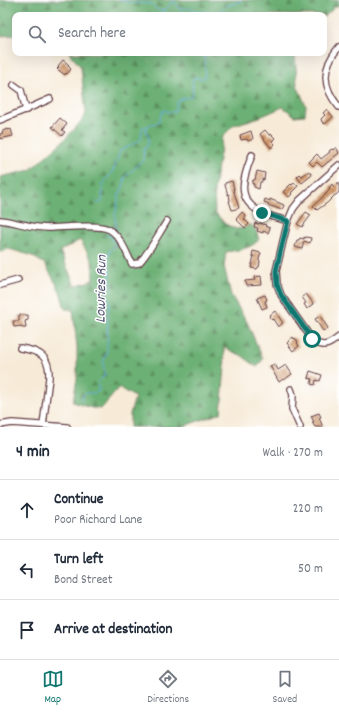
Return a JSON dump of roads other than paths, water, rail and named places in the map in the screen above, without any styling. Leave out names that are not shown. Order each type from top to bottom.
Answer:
[{"type":"street","points":[[339,48],[329,62],[325,76],[330,96],[339,107]]},
{"type":"street","points":[[14,85],[21,90],[26,110]]},
{"type":"street","points":[[0,120],[50,99]]},
{"type":"street","points":[[252,155],[243,180],[246,199],[253,207],[262,213],[288,221]]},
{"type":"street","points":[[339,165],[300,200],[293,209],[288,221],[276,271],[277,284],[281,295],[314,342],[321,345],[328,344],[339,337]]},
{"type":"street","points":[[0,220],[29,226],[50,228],[100,227],[109,229],[115,234],[121,243],[132,264],[139,263],[148,252],[167,221]]},
{"type":"street","points":[[0,285],[18,280]]},
{"type":"street","points":[[20,348],[35,351],[40,354],[48,366],[49,378],[43,425]]},
{"type":"street","points":[[291,389],[292,409],[300,427]]},
{"type":"street","points":[[0,425],[12,423],[67,427]]},
{"type":"waterway","points":[[120,0],[135,3],[150,3],[157,10],[161,11],[166,10],[173,1],[180,9],[190,8],[199,12]]},
{"type":"waterway","name":"Lowries Run","points":[[216,12],[226,6],[242,0]]},
{"type":"waterway","points":[[199,12],[207,12]]},
{"type":"waterway","name":"Lowries Run","points":[[115,232],[115,215],[119,195],[123,187],[125,177],[143,160],[144,149],[148,144],[148,135],[146,131],[147,127],[158,122],[164,110],[169,112],[175,111],[178,101],[191,97],[193,92],[192,82],[194,77],[201,79],[205,75],[204,56]]},
{"type":"waterway","points":[[97,203],[102,202],[103,184],[114,169],[120,151],[140,140],[142,129],[143,127],[146,127]]},
{"type":"waterway","name":"Lowries Run","points":[[106,236],[109,234],[111,235]]},
{"type":"waterway","name":"Lowries Run","points":[[81,399],[85,393],[94,393],[99,391],[99,381],[105,373],[103,362],[107,351],[108,311],[110,303],[106,293],[111,288],[108,258],[110,250],[115,244],[111,235]]}]
